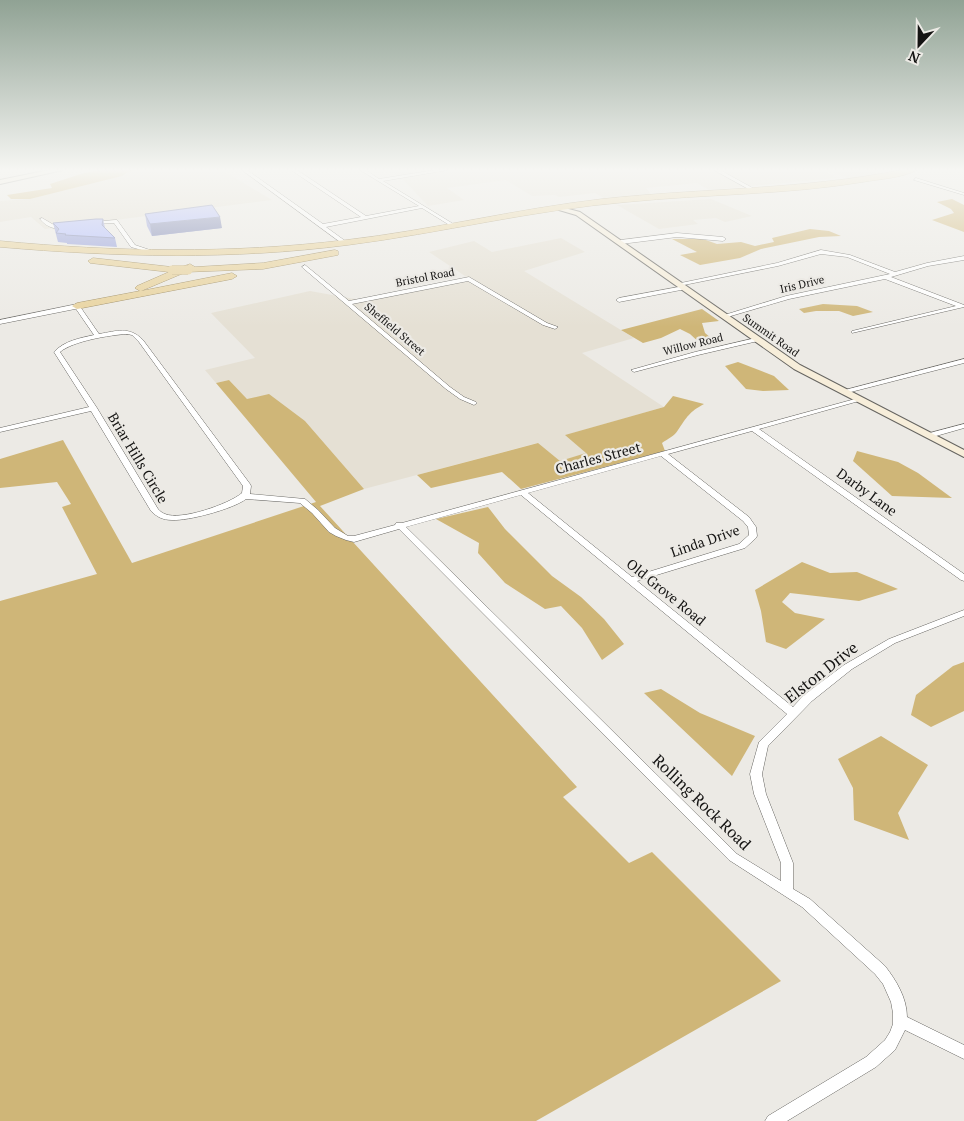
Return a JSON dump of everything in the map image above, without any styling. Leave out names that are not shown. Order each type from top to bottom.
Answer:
[{"type":"highway","points":[[0,246],[126,253],[262,251],[344,243],[470,222]]},
{"type":"highway","points":[[0,246],[117,264],[188,270],[263,266],[486,222]]},
{"type":"highway","points":[[78,306],[133,290],[308,263],[360,247]]},
{"type":"highway","points":[[101,302],[99,306],[104,309],[121,308],[151,287],[198,265],[262,251]]},
{"type":"highway","points":[[117,264],[138,271],[151,287]]},
{"type":"highway","points":[[78,306],[101,302],[133,290]]},
{"type":"main road","name":"Summit Road","points":[[596,222],[756,340],[797,367],[857,400],[964,454]]},
{"type":"street","points":[[45,222],[51,227],[71,226]]},
{"type":"street","points":[[88,224],[103,222]]},
{"type":"street","points":[[116,222],[133,246],[154,253]]},
{"type":"street","points":[[317,222],[344,243]]},
{"type":"street","points":[[322,226],[342,222]]},
{"type":"street","points":[[448,222],[453,225]]},
{"type":"street","points":[[621,242],[678,235],[723,240]]},
{"type":"street","points":[[126,253],[133,246]]},
{"type":"street","points":[[619,300],[778,264],[821,252],[843,254],[895,274]]},
{"type":"street","name":"Iris Drive","points":[[724,316],[788,297],[964,258]]},
{"type":"street","name":"Sheffield Street","points":[[308,263],[348,303],[450,389],[462,398],[474,403]]},
{"type":"street","points":[[885,277],[963,306]]},
{"type":"street","name":"Bristol Road","points":[[348,303],[469,280],[544,323],[555,327]]},
{"type":"street","points":[[0,322],[78,306],[98,337]]},
{"type":"street","points":[[854,332],[963,306]]},
{"type":"street","name":"Briar Hills Circle","points":[[123,332],[136,335],[247,486],[248,490],[244,496],[232,502],[181,518],[160,516],[155,511],[57,352],[65,345],[98,337],[123,332]]},
{"type":"street","name":"Willow Road","points":[[634,370],[697,352],[756,340]]},
{"type":"street","points":[[843,392],[964,361]]},
{"type":"street","name":"Charles Street","points":[[244,496],[302,500],[310,505],[337,534],[345,539],[354,539],[399,525],[857,400]]},
{"type":"street","points":[[0,430],[93,408]]},
{"type":"street","points":[[929,436],[964,426]]},
{"type":"street","name":"Darby Lane","points":[[754,429],[964,578]]},
{"type":"street","name":"Linda Drive","points":[[630,580],[742,546],[753,536],[752,527],[746,519],[662,454]]},
{"type":"street","name":"Old Grove Road","points":[[522,492],[793,713]]},
{"type":"street","name":"Rolling Rock Road","points":[[399,525],[733,857],[806,903],[880,970],[890,982],[900,1003],[898,1032],[891,1044],[882,1054],[772,1121]]},
{"type":"street","name":"Elston Drive","points":[[787,890],[787,863],[760,794],[756,774],[763,745],[808,698],[848,667],[892,641],[964,613]]},
{"type":"street","points":[[900,1021],[964,1052]]},
{"type":"shaded area","points":[[37,222],[97,222],[45,229]]},
{"type":"shaded area","points":[[647,222],[696,222],[698,224],[659,229]]},
{"type":"shaded area","points":[[938,222],[964,222],[964,232]]},
{"type":"shaded area","points":[[810,229],[829,231],[841,236],[819,237],[761,249],[740,258],[700,265],[680,255],[697,252],[672,239],[703,239],[717,244],[741,242],[755,246],[774,242],[772,238]]},
{"type":"shaded area","points":[[561,238],[585,252],[524,271],[634,338],[582,353],[664,407],[566,435],[587,453],[560,461],[537,443],[364,489],[305,421],[247,399],[229,380],[216,383],[205,370],[255,358],[211,313],[310,291],[360,300],[468,278],[429,252],[474,241],[492,252]]},
{"type":"shaded area","points":[[823,304],[857,306],[873,312],[853,316],[839,311],[804,313],[799,309]]},
{"type":"shaded area","points":[[702,309],[719,321],[702,323],[705,333],[717,343],[703,346],[690,334],[680,329],[661,338],[643,343],[621,330]]},
{"type":"shaded area","points":[[738,362],[774,376],[789,390],[763,391],[746,389],[725,366]]},
{"type":"shaded area","points":[[229,380],[247,399],[269,394],[305,421],[364,489],[320,506],[577,787],[563,797],[629,863],[652,852],[781,981],[536,1121],[0,1121],[0,601],[97,574],[62,507],[71,504],[57,482],[0,488],[0,459],[63,440],[132,563],[316,502],[216,383]]},
{"type":"shaded area","points":[[673,396],[704,404],[692,412],[675,434],[662,443],[665,451],[521,489],[502,472],[431,488],[417,475],[538,443],[560,461],[586,453],[565,435],[664,407]]},
{"type":"shaded area","points":[[857,451],[898,462],[918,473],[952,498],[892,496],[853,461]]},
{"type":"shaded area","points":[[488,507],[505,529],[552,576],[581,597],[604,619],[624,644],[602,660],[582,628],[561,606],[545,609],[505,583],[478,553],[479,543],[436,519]]},
{"type":"shaded area","points":[[802,562],[830,573],[857,572],[898,589],[859,601],[790,593],[782,602],[795,613],[825,619],[786,649],[766,642],[761,611],[755,590]]},
{"type":"shaded area","points":[[964,662],[964,711],[931,727],[911,715],[916,695],[953,666]]},
{"type":"shaded area","points":[[661,689],[700,713],[755,736],[732,776],[644,693]]},
{"type":"shaded area","points":[[881,736],[928,765],[898,813],[909,840],[854,820],[853,788],[838,759]]},
{"type":"building","points":[[102,222],[102,225],[115,238],[56,233],[59,229],[53,223]]}]
